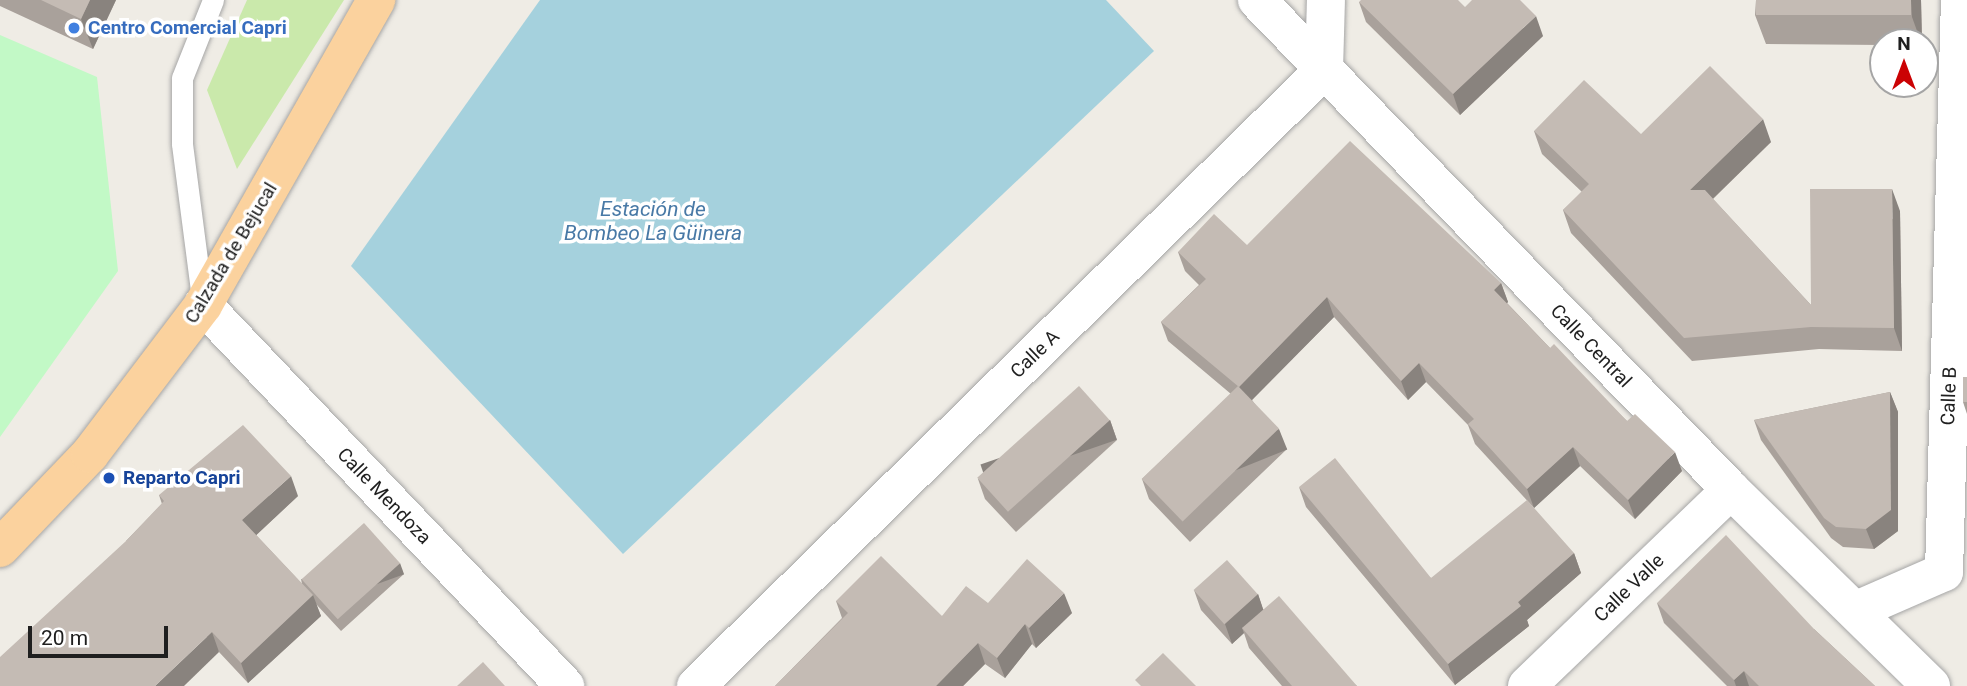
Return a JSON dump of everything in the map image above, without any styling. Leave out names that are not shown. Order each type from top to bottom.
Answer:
[{"type":"main road","name":"Calzada de Bejucal","points":[[0,548],[90,454],[203,305],[376,0]]},
{"type":"street","name":"Calle Central","points":[[1256,0],[1731,490],[1857,610],[1931,686]]},
{"type":"street","points":[[1324,70],[1326,0]]},
{"type":"street","name":"Calle B","points":[[1857,610],[1955,572],[1960,0]]},
{"type":"street","name":"Calle A","points":[[696,686],[1324,70]]},
{"type":"street","name":"Calle Mendoza","points":[[203,305],[565,686]]},
{"type":"street","name":"Calle Valle","points":[[1527,686],[1731,490]]},
{"type":"lane","points":[[203,305],[200,247],[183,143],[183,78],[213,0]]},
{"type":"green space","points":[[247,0],[344,0],[237,169],[207,90]]},
{"type":"green space","points":[[0,35],[97,77],[118,271],[0,437]]},
{"type":"water","name":"Estación de Bombeo La Güinera","points":[[540,0],[1106,0],[1154,51],[623,554],[351,266]]},
{"type":"building","points":[[41,0],[90,0],[81,19]]},
{"type":"building","points":[[1458,0],[1465,7],[1472,0],[1520,0],[1536,16],[1453,94],[1359,2]]},
{"type":"building","points":[[1756,0],[1911,0],[1911,15],[1756,15]]},
{"type":"building","points":[[1710,66],[1763,119],[1690,190],[1705,190],[1811,305],[1810,189],[1892,189],[1894,328],[1811,327],[1684,338],[1563,210],[1589,184],[1534,131],[1584,80],[1641,134]]},
{"type":"building","points":[[1350,141],[1501,283],[1494,290],[1550,348],[1554,344],[1627,421],[1635,414],[1675,452],[1628,500],[1573,447],[1527,489],[1468,424],[1474,419],[1419,363],[1401,381],[1327,297],[1239,387],[1161,322],[1206,279],[1178,252],[1214,214],[1247,245]]},
{"type":"building","points":[[1963,377],[1967,377],[1967,402],[1963,402]]},
{"type":"building","points":[[1079,386],[1110,420],[1008,512],[977,478]]},
{"type":"building","points":[[1238,386],[1279,428],[1183,522],[1142,479]]},
{"type":"building","points":[[1890,392],[1891,510],[1866,529],[1836,527],[1824,518],[1754,420]]},
{"type":"building","points":[[243,425],[291,476],[242,520],[313,595],[241,663],[212,632],[155,686],[0,686],[0,657],[126,541],[164,501],[159,495]]},
{"type":"building","points":[[1335,458],[1431,578],[1527,500],[1574,553],[1518,602],[1521,606],[1448,664],[1299,487]]},
{"type":"building","points":[[364,523],[400,563],[338,619],[302,579]]},
{"type":"building","points":[[1726,535],[1814,629],[1875,686],[1759,686],[1744,671],[1734,680],[1657,603]]},
{"type":"building","points":[[881,556],[942,616],[966,586],[988,603],[1027,559],[1064,593],[1029,628],[1025,624],[997,658],[978,643],[936,686],[775,686],[848,613],[836,601]]},
{"type":"building","points":[[1227,560],[1258,594],[1224,624],[1194,590]]},
{"type":"building","points":[[1279,596],[1357,686],[1292,686],[1242,628]]},
{"type":"building","points":[[1163,653],[1196,686],[1141,686],[1135,680]]},
{"type":"building","points":[[483,662],[505,686],[457,686]]},
{"type":"place","name":"Centro Comercial Capri","points":[[74,28]]},
{"type":"place","name":"Reparto Capri","points":[[109,478]]}]
